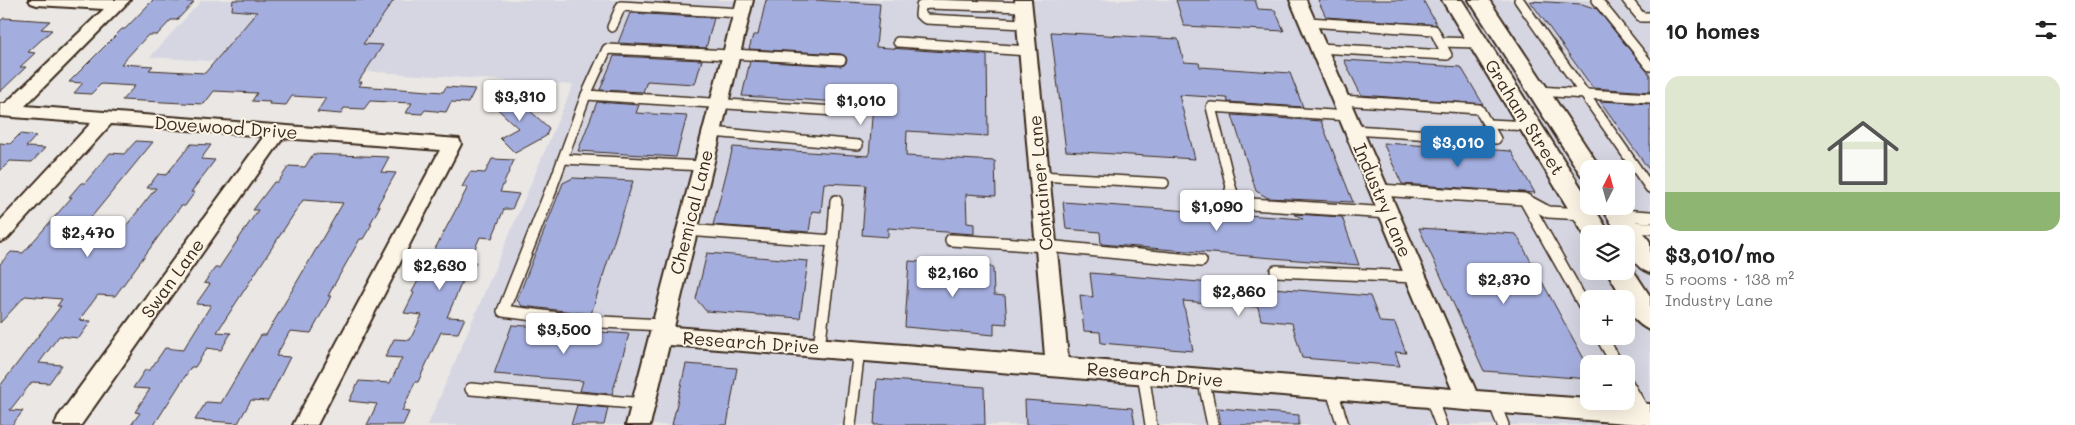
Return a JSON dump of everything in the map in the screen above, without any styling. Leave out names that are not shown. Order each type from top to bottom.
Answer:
[{"type":"street","points":[[37,0],[119,2]]},
{"type":"street","name":"Industry Lane","points":[[1298,0],[1468,399]]},
{"type":"street","name":"Graham Street","points":[[1452,0],[1591,224]]},
{"type":"street","name":"Graham Street","points":[[1479,0],[1583,160]]},
{"type":"street","points":[[4,110],[119,2]]},
{"type":"street","name":"Chemical Lane","points":[[638,425],[743,6]]},
{"type":"street","name":"Container Lane","points":[[1024,10],[1057,366]]},
{"type":"street","points":[[1508,89],[1538,91]]},
{"type":"street","name":"Dovewood Drive","points":[[4,110],[452,144],[305,425]]},
{"type":"street","points":[[0,234],[106,118]]},
{"type":"street","name":"Swan Lane","points":[[67,425],[278,131]]},
{"type":"street","points":[[1627,219],[1650,263]]},
{"type":"street","points":[[1626,280],[1650,319]]},
{"type":"street","name":"Research Drive","points":[[661,330],[819,347],[1468,399],[1648,417]]},
{"type":"lane","points":[[1519,0],[1650,188]]},
{"type":"lane","points":[[1597,0],[1650,66]]},
{"type":"lane","points":[[1627,0],[1641,17],[1650,17]]},
{"type":"lane","points":[[928,4],[1024,10],[926,19],[920,15],[921,6],[928,4]]},
{"type":"lane","points":[[612,27],[621,6],[743,6]]},
{"type":"lane","points":[[1308,22],[1434,30],[1448,55],[1318,48]]},
{"type":"lane","points":[[898,42],[1028,51]]},
{"type":"lane","points":[[1440,42],[1479,43]]},
{"type":"lane","points":[[661,330],[503,311],[586,95],[607,49],[841,60]]},
{"type":"lane","points":[[1538,91],[1650,98]]},
{"type":"lane","points":[[586,95],[835,111]]},
{"type":"lane","points":[[1347,115],[1479,109],[1496,139],[1347,115],[1211,107],[1221,154],[1235,203],[1389,213]]},
{"type":"lane","points":[[1488,124],[1531,126]]},
{"type":"lane","points":[[712,132],[858,144]]},
{"type":"lane","points":[[563,159],[703,166]]},
{"type":"lane","points":[[1040,176],[1164,183]]},
{"type":"lane","points":[[1379,190],[1524,199],[1548,212],[1591,224]]},
{"type":"lane","points":[[1524,199],[1580,298]]},
{"type":"lane","points":[[819,347],[833,241],[836,201]]},
{"type":"lane","points":[[1627,219],[1650,217]]},
{"type":"lane","points":[[687,230],[833,241]]},
{"type":"lane","points":[[951,240],[1046,246],[1201,261]]},
{"type":"lane","points":[[1276,271],[1358,272],[1416,277]]},
{"type":"lane","points":[[850,425],[860,350]]},
{"type":"lane","points":[[1143,373],[1151,425]]},
{"type":"lane","points":[[1203,378],[1213,425]]},
{"type":"lane","points":[[1331,388],[1342,425]]},
{"type":"lane","points":[[471,389],[644,404]]},
{"type":"lane","points":[[1430,396],[1441,425]]},
{"type":"lane","points":[[1635,396],[1648,417]]},
{"type":"lane","points":[[1494,402],[1503,425]]},
{"type":"shaded area","points":[[202,0],[1650,0],[1650,425],[428,425],[573,85],[150,57]]},
{"type":"building","points":[[153,0],[194,2],[177,20],[171,20],[157,35],[148,35],[121,64],[153,66],[149,70],[205,73],[257,12],[232,10],[233,0],[394,0],[363,44],[383,45],[358,82],[362,82],[359,86],[443,92],[446,87],[475,89],[468,103],[451,102],[446,112],[425,110],[422,114],[406,113],[412,103],[370,101],[364,109],[344,108],[341,114],[317,112],[326,98],[292,96],[286,105],[269,104],[270,102],[252,101],[257,93],[214,91],[204,104],[122,100],[135,86],[101,84],[91,94],[74,93],[83,83],[69,82]]},
{"type":"building","points":[[766,0],[814,0],[880,4],[876,47],[987,55],[988,136],[907,131],[906,156],[995,161],[996,196],[966,194],[967,223],[974,224],[974,234],[888,228],[888,237],[862,235],[866,185],[824,183],[821,212],[812,211],[809,232],[713,225],[733,147],[869,156],[873,104],[742,96],[750,61],[841,66],[847,61],[846,57],[841,54],[749,49],[753,35],[758,35]]},
{"type":"building","points":[[1176,0],[1255,0],[1258,9],[1275,10],[1284,31],[1184,26]]},
{"type":"building","points":[[1318,0],[1423,0],[1437,25],[1326,17]]},
{"type":"building","points":[[1530,1],[1582,4],[1597,9],[1650,75],[1650,92],[1593,88]]},
{"type":"building","points":[[630,13],[714,18],[706,48],[618,43]]},
{"type":"building","points":[[4,18],[50,21],[41,29],[52,30],[28,52],[35,53],[20,67],[26,67],[0,92],[0,21]]},
{"type":"building","points":[[1051,32],[1178,39],[1184,62],[1199,63],[1200,67],[1290,73],[1303,107],[1228,102],[1227,98],[1179,95],[1195,159],[1066,151]]},
{"type":"building","points":[[614,56],[702,60],[695,84],[647,81],[643,92],[600,90]]},
{"type":"building","points":[[1344,60],[1461,67],[1483,104],[1361,95]]},
{"type":"building","points":[[514,91],[531,105],[527,108],[549,128],[546,136],[515,153],[500,138],[518,128],[491,103]]},
{"type":"building","points":[[1600,101],[1650,104],[1650,171]]},
{"type":"building","points":[[597,102],[639,105],[636,113],[687,116],[676,157],[578,151]]},
{"type":"building","points":[[1232,115],[1321,121],[1353,202],[1268,198],[1256,191]]},
{"type":"building","points":[[20,134],[36,136],[26,147],[45,148],[32,162],[10,161],[0,171],[0,143],[10,144]]},
{"type":"building","points":[[136,141],[153,142],[75,237],[115,240],[156,188],[147,188],[158,174],[166,175],[191,144],[211,145],[201,159],[215,160],[191,192],[195,192],[185,206],[181,206],[115,296],[98,295],[79,320],[91,321],[79,338],[59,336],[39,363],[62,365],[49,383],[32,382],[10,410],[23,411],[12,425],[0,425],[0,386],[61,306],[57,306],[62,299],[25,296],[0,323],[0,264],[11,252],[23,253],[72,197],[69,197],[81,183],[85,183],[110,153],[124,154]]},
{"type":"building","points":[[1383,143],[1511,151],[1535,193],[1402,184]]},
{"type":"building","points":[[313,154],[389,157],[381,172],[396,173],[377,206],[380,206],[370,224],[372,224],[363,239],[360,239],[339,276],[328,296],[331,296],[311,333],[290,331],[276,356],[290,357],[268,401],[251,400],[238,423],[195,420],[206,402],[221,403],[261,335],[266,335],[343,203],[303,200],[217,332],[231,333],[221,350],[207,348],[195,367],[191,367],[154,425],[131,425],[140,413],[135,412],[150,389],[133,388],[145,370],[150,370],[165,348],[183,350],[211,305],[196,304],[210,284],[204,283],[215,268],[219,268],[258,210],[253,210],[274,182],[278,182],[289,166],[305,167]]},
{"type":"building","points":[[492,159],[514,160],[500,192],[519,194],[512,209],[504,209],[492,238],[480,237],[469,262],[476,262],[471,276],[465,275],[447,317],[465,318],[458,333],[441,332],[418,382],[415,382],[402,411],[409,412],[403,425],[367,425],[377,404],[349,401],[359,381],[390,383],[402,358],[385,357],[394,339],[410,340],[422,315],[404,313],[414,293],[412,292],[468,187],[462,187],[470,172],[485,173]]},
{"type":"building","points":[[573,178],[633,181],[591,314],[522,306],[517,300],[563,183]]},
{"type":"building","points":[[1063,202],[1303,219],[1294,214],[1342,217],[1359,265],[1101,244],[1100,232],[1066,229]]},
{"type":"building","points":[[1419,228],[1516,234],[1582,355],[1580,355],[1580,378],[1484,371]]},
{"type":"building","points":[[707,253],[808,261],[800,318],[706,311],[696,299]]},
{"type":"building","points":[[909,261],[993,267],[994,295],[1005,296],[1007,324],[994,323],[994,335],[905,327]]},
{"type":"building","points":[[1090,273],[1370,296],[1380,322],[1395,323],[1406,353],[1395,352],[1400,366],[1302,358],[1292,323],[1261,320],[1258,307],[1183,301],[1193,351],[1101,343],[1100,332],[1084,331],[1080,295],[1093,297]]},
{"type":"building","points":[[537,323],[587,328],[586,331],[629,334],[612,394],[580,391],[583,381],[494,374],[512,325],[541,327]]},
{"type":"building","points":[[686,364],[737,368],[727,425],[672,425]]},
{"type":"building","points":[[877,379],[984,387],[985,425],[874,425]]},
{"type":"building","points":[[1025,400],[1132,408],[1135,425],[1026,425]]},
{"type":"building","points":[[577,405],[608,408],[604,425],[571,425]]},
{"type":"building","points":[[1218,408],[1299,415],[1299,425],[1221,425]]}]
